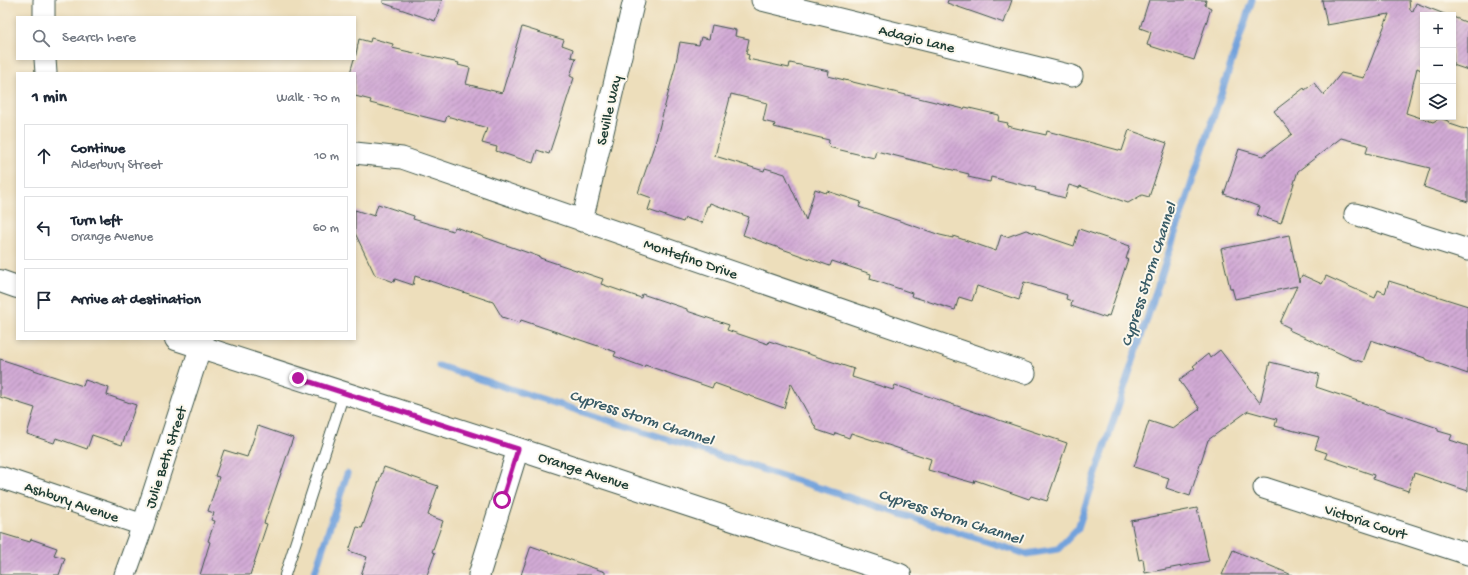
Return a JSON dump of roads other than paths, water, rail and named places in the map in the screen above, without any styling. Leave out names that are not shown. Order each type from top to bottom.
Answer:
[{"type":"main road","points":[[0,281],[16,287]]},
{"type":"main road","name":"Orange Avenue","points":[[182,340],[202,343],[344,393],[900,575]]},
{"type":"street","points":[[44,0],[44,16]]},
{"type":"street","name":"Seville Way","points":[[582,221],[634,0]]},
{"type":"street","name":"Adagio Lane","points":[[762,0],[1072,76]]},
{"type":"street","points":[[45,60],[46,72]]},
{"type":"street","name":"Montefino Drive","points":[[356,153],[402,158],[1025,373]]},
{"type":"street","points":[[1355,214],[1468,250]]},
{"type":"street","name":"Julie Beth Street","points":[[125,575],[143,525],[202,343]]},
{"type":"street","points":[[479,575],[518,449]]},
{"type":"street","name":"Ashbury Avenue","points":[[0,476],[143,525]]},
{"type":"street","name":"Victoria Court","points":[[1264,488],[1468,554]]},
{"type":"lane","points":[[285,575],[344,393]]},
{"type":"waterway","name":"Cypress Storm Channel","points":[[439,366],[1026,554],[1058,549],[1078,528],[1252,0]]},
{"type":"waterway","name":"Cypress Storm Channel","points":[[314,575],[347,474]]}]
